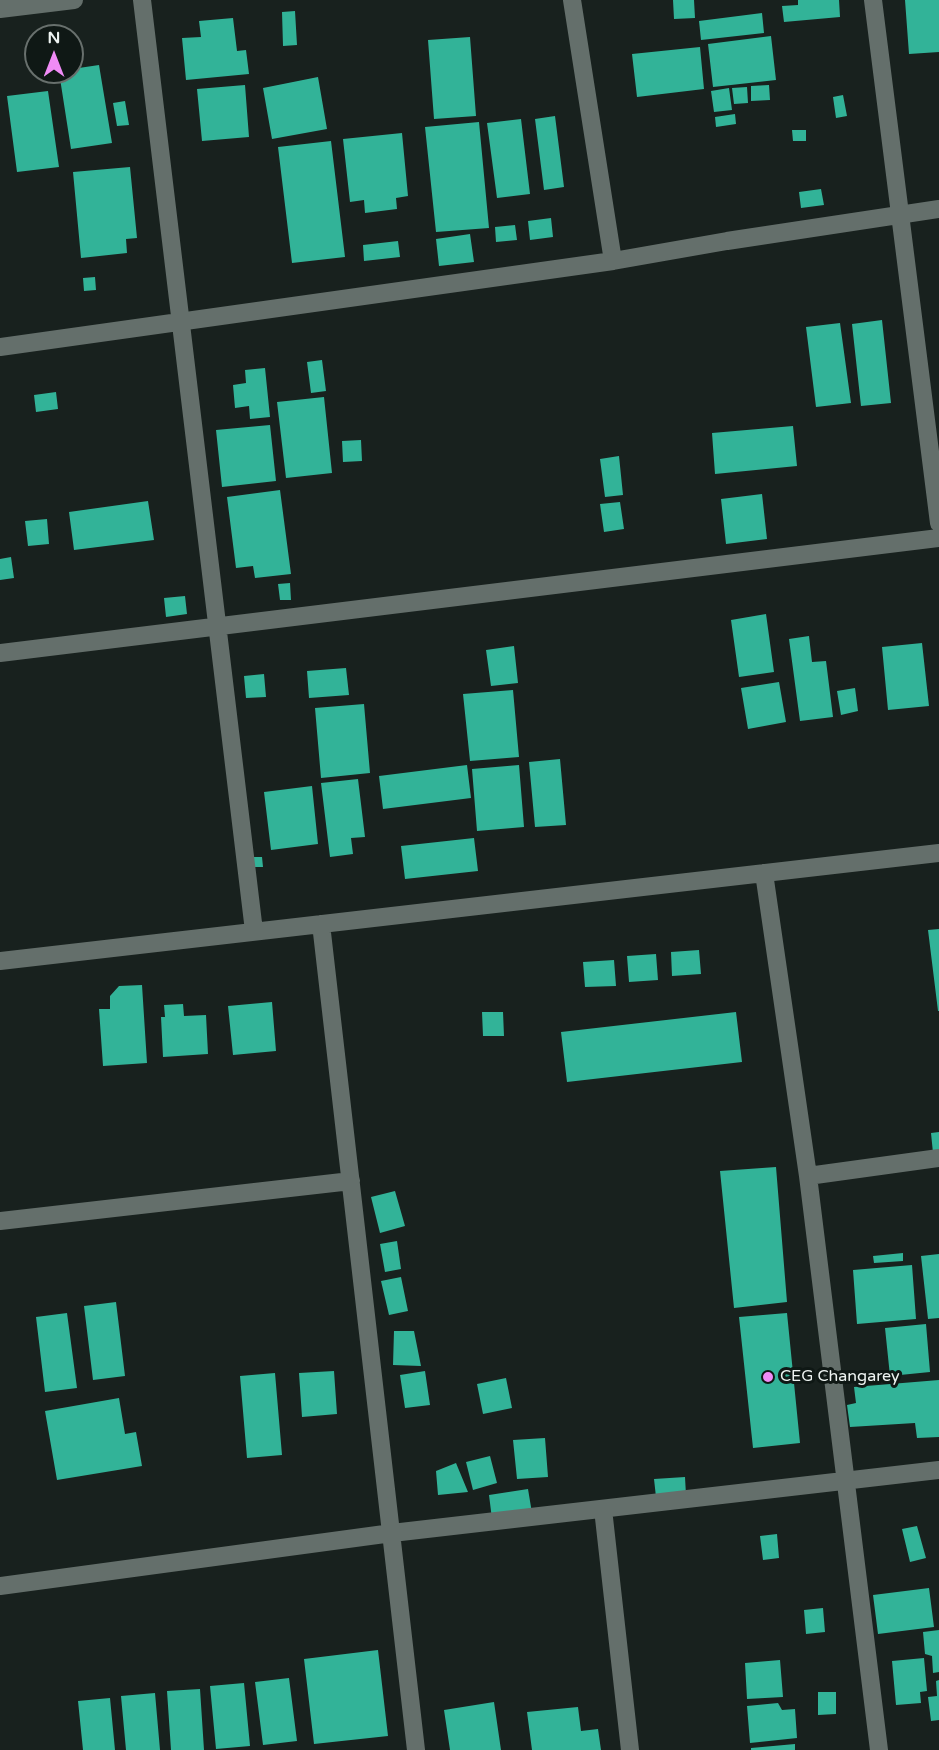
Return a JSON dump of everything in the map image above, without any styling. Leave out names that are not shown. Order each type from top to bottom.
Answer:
[{"type":"street","points":[[0,9],[74,0]]},
{"type":"street","points":[[142,0],[254,931]]},
{"type":"street","points":[[572,0],[614,261]]},
{"type":"street","points":[[873,0],[939,522]]},
{"type":"street","points":[[0,347],[614,261],[939,209]]},
{"type":"street","points":[[0,653],[939,538]]},
{"type":"street","points":[[0,961],[939,853]]},
{"type":"street","points":[[764,873],[808,1176],[879,1750]]},
{"type":"street","points":[[321,924],[416,1750]]},
{"type":"street","points":[[808,1176],[939,1158]]},
{"type":"street","points":[[0,1221],[351,1181]]},
{"type":"street","points":[[0,1586],[392,1533],[939,1470]]},
{"type":"street","points":[[603,1509],[630,1750]]},
{"type":"building","points":[[673,0],[694,0],[695,18],[674,19]]},
{"type":"building","points":[[798,0],[839,0],[840,17],[784,22],[782,6],[798,5]]},
{"type":"building","points":[[905,0],[939,0],[939,52],[909,54]]},
{"type":"building","points":[[295,11],[297,45],[283,46],[282,12]]},
{"type":"building","points":[[762,13],[764,33],[701,40],[699,21]]},
{"type":"building","points":[[233,18],[237,51],[246,50],[249,74],[186,80],[182,38],[201,37],[199,21]]},
{"type":"building","points":[[771,36],[776,80],[713,87],[708,44]]},
{"type":"building","points":[[470,37],[476,116],[434,119],[428,40]]},
{"type":"building","points":[[700,47],[704,89],[637,97],[632,54]]},
{"type":"building","points":[[99,65],[112,143],[71,149],[61,84],[84,84],[84,67]]},
{"type":"building","points":[[318,77],[327,129],[272,139],[263,88]]},
{"type":"building","points":[[245,85],[249,137],[202,141],[197,89]]},
{"type":"building","points":[[769,85],[770,100],[751,101],[751,86]]},
{"type":"building","points":[[747,87],[748,103],[734,104],[732,88]]},
{"type":"building","points":[[729,88],[732,110],[714,112],[711,91]]},
{"type":"building","points":[[48,91],[59,167],[17,172],[7,96]]},
{"type":"building","points":[[843,95],[847,116],[836,118],[833,97]]},
{"type":"building","points":[[125,101],[129,125],[117,126],[113,103]]},
{"type":"building","points":[[735,114],[736,124],[716,127],[715,117]]},
{"type":"building","points":[[555,116],[564,187],[544,190],[535,119]]},
{"type":"building","points":[[521,119],[530,194],[497,198],[487,123]]},
{"type":"building","points":[[479,122],[489,228],[436,232],[425,127]]},
{"type":"building","points":[[792,130],[806,130],[806,141],[793,141]]},
{"type":"building","points":[[402,133],[408,196],[396,198],[397,209],[365,213],[364,200],[350,202],[343,139]]},
{"type":"building","points":[[331,141],[345,257],[292,263],[278,147]]},
{"type":"building","points":[[130,167],[137,238],[126,239],[127,253],[81,258],[73,172]]},
{"type":"building","points":[[821,189],[824,205],[801,208],[799,192]]},
{"type":"building","points":[[551,218],[553,237],[530,240],[528,221]]},
{"type":"building","points":[[515,225],[517,240],[496,242],[495,227]]},
{"type":"building","points":[[470,234],[474,262],[439,266],[436,239]]},
{"type":"building","points":[[398,241],[400,257],[364,261],[363,245]]},
{"type":"building","points":[[95,277],[96,290],[84,291],[83,278]]},
{"type":"building","points":[[882,320],[891,403],[861,406],[852,324]]},
{"type":"building","points":[[840,323],[851,403],[816,407],[806,327]]},
{"type":"building","points":[[322,360],[326,391],[311,393],[307,362]]},
{"type":"building","points":[[265,368],[270,417],[250,419],[249,406],[235,408],[233,385],[246,383],[245,370]]},
{"type":"building","points":[[56,392],[58,409],[36,412],[34,395]]},
{"type":"building","points":[[324,397],[332,473],[286,478],[277,402]]},
{"type":"building","points":[[270,425],[276,481],[222,487],[216,430]]},
{"type":"building","points":[[793,426],[797,466],[715,474],[712,433]]},
{"type":"building","points":[[361,440],[362,461],[343,462],[342,441]]},
{"type":"building","points":[[619,456],[623,495],[605,497],[600,459]]},
{"type":"building","points":[[280,490],[291,574],[255,578],[253,566],[236,568],[227,497]]},
{"type":"building","points":[[762,494],[767,539],[726,544],[721,499]]},
{"type":"building","points":[[148,501],[154,540],[74,550],[69,512]]},
{"type":"building","points":[[620,502],[624,529],[604,532],[600,504]]},
{"type":"building","points":[[47,519],[49,544],[28,546],[25,521]]},
{"type":"building","points":[[11,557],[14,578],[0,580],[0,559]]},
{"type":"building","points":[[290,583],[291,600],[280,600],[278,584]]},
{"type":"building","points":[[185,596],[187,614],[166,617],[164,598]]},
{"type":"building","points":[[766,614],[774,672],[739,677],[731,620]]},
{"type":"building","points":[[809,636],[812,662],[826,661],[833,717],[800,721],[789,639]]},
{"type":"building","points":[[922,643],[929,706],[888,710],[882,647]]},
{"type":"building","points":[[514,646],[518,683],[491,686],[486,650]]},
{"type":"building","points":[[346,668],[349,695],[309,698],[307,671]]},
{"type":"building","points":[[264,674],[266,697],[246,698],[244,676]]},
{"type":"building","points":[[779,682],[786,722],[748,729],[741,688]]},
{"type":"building","points":[[855,688],[858,711],[841,715],[837,691]]},
{"type":"building","points":[[513,690],[519,757],[470,761],[463,694]]},
{"type":"building","points":[[364,704],[370,773],[321,778],[315,708]]},
{"type":"building","points":[[560,759],[566,825],[535,827],[529,762]]},
{"type":"building","points":[[467,765],[471,798],[383,809],[379,776]]},
{"type":"building","points":[[519,765],[524,827],[477,831],[472,769]]},
{"type":"building","points":[[358,779],[365,837],[351,838],[353,854],[330,857],[321,783]]},
{"type":"building","points":[[312,786],[318,844],[271,850],[264,792]]},
{"type":"building","points":[[474,838],[478,871],[405,879],[401,846]]},
{"type":"building","points":[[250,857],[262,857],[263,867],[251,867]]},
{"type":"building","points":[[939,929],[939,1011],[938,1011],[928,930]]},
{"type":"building","points":[[699,950],[701,974],[672,976],[671,952]]},
{"type":"building","points":[[656,954],[658,980],[629,982],[627,956]]},
{"type":"building","points":[[614,960],[616,986],[585,987],[583,962]]},
{"type":"building","points":[[142,985],[147,1063],[103,1066],[99,1009],[110,1009],[110,996],[119,986]]},
{"type":"building","points":[[272,1002],[276,1051],[233,1055],[228,1006]]},
{"type":"building","points":[[183,1004],[184,1016],[206,1015],[208,1054],[163,1057],[161,1017],[165,1017],[164,1005]]},
{"type":"building","points":[[482,1012],[503,1012],[504,1036],[483,1036]]},
{"type":"building","points":[[736,1012],[742,1062],[567,1082],[561,1032]]},
{"type":"building","points":[[939,1132],[939,1152],[933,1153],[931,1133]]},
{"type":"building","points":[[776,1167],[787,1302],[734,1308],[720,1171]]},
{"type":"building","points":[[395,1191],[405,1226],[380,1233],[371,1197]]},
{"type":"building","points":[[397,1241],[401,1269],[385,1272],[380,1244]]},
{"type":"building","points":[[903,1253],[903,1261],[874,1263],[873,1256]]},
{"type":"building","points":[[939,1254],[939,1318],[928,1319],[921,1256]]},
{"type":"building","points":[[912,1265],[916,1319],[857,1324],[853,1270]]},
{"type":"building","points":[[401,1277],[408,1311],[389,1315],[381,1281]]},
{"type":"building","points":[[116,1302],[125,1376],[93,1380],[84,1306]]},
{"type":"building","points":[[67,1313],[77,1388],[45,1392],[36,1317]]},
{"type":"building","points":[[787,1313],[800,1443],[753,1448],[739,1317]]},
{"type":"building","points":[[926,1324],[930,1372],[890,1376],[885,1328]]},
{"type":"building","points":[[394,1331],[414,1331],[421,1366],[393,1365]]},
{"type":"building","points":[[334,1371],[337,1414],[302,1417],[299,1373]]},
{"type":"building","points":[[425,1371],[430,1405],[405,1408],[400,1375]]},
{"type":"building","points":[[275,1373],[282,1455],[247,1458],[240,1376]]},
{"type":"building","points":[[506,1378],[512,1408],[483,1414],[477,1384]]},
{"type":"building","points":[[939,1380],[939,1437],[917,1438],[915,1423],[850,1427],[847,1405],[856,1403],[854,1387]]},
{"type":"building","points":[[119,1398],[125,1434],[136,1432],[142,1466],[57,1480],[45,1411]]},
{"type":"building","points":[[545,1438],[548,1477],[517,1479],[513,1440]]},
{"type":"building","points":[[490,1456],[497,1483],[473,1490],[466,1462]]},
{"type":"building","points":[[456,1463],[468,1492],[438,1495],[436,1471]]},
{"type":"building","points":[[685,1477],[686,1495],[656,1497],[654,1479]]},
{"type":"building","points":[[528,1489],[532,1513],[492,1519],[489,1495]]},
{"type":"building","points":[[917,1526],[926,1558],[910,1562],[902,1529]]},
{"type":"building","points":[[777,1534],[779,1558],[763,1560],[760,1536]]},
{"type":"building","points":[[929,1588],[934,1627],[878,1634],[873,1595]]},
{"type":"building","points":[[823,1608],[825,1632],[806,1634],[804,1610]]},
{"type":"building","points":[[939,1630],[939,1672],[933,1673],[932,1656],[925,1654],[923,1632]]},
{"type":"building","points":[[378,1650],[388,1736],[314,1744],[304,1659]]},
{"type":"building","points":[[924,1658],[927,1691],[920,1692],[921,1703],[896,1705],[892,1661]]},
{"type":"building","points":[[780,1660],[783,1697],[747,1699],[745,1663]]},
{"type":"building","points":[[289,1678],[297,1741],[263,1745],[255,1682]]},
{"type":"building","points":[[939,1680],[939,1720],[931,1721],[928,1697],[937,1696],[936,1681]]},
{"type":"building","points":[[244,1683],[250,1746],[216,1749],[210,1686]]},
{"type":"building","points":[[200,1689],[204,1750],[171,1750],[167,1691]]},
{"type":"building","points":[[818,1692],[836,1692],[836,1714],[818,1715]]},
{"type":"building","points":[[155,1693],[160,1750],[126,1750],[121,1696]]},
{"type":"building","points":[[110,1698],[115,1750],[83,1750],[78,1701]]},
{"type":"building","points":[[494,1702],[501,1750],[450,1750],[444,1710]]},
{"type":"building","points":[[778,1703],[782,1710],[795,1709],[797,1738],[750,1743],[747,1706]]},
{"type":"building","points":[[578,1707],[581,1731],[598,1729],[601,1750],[532,1750],[527,1712]]},
{"type":"building","points":[[795,1744],[795,1750],[751,1750],[751,1748]]},
{"type":"place","name":"CEG Changarey","points":[[768,1377]]}]
